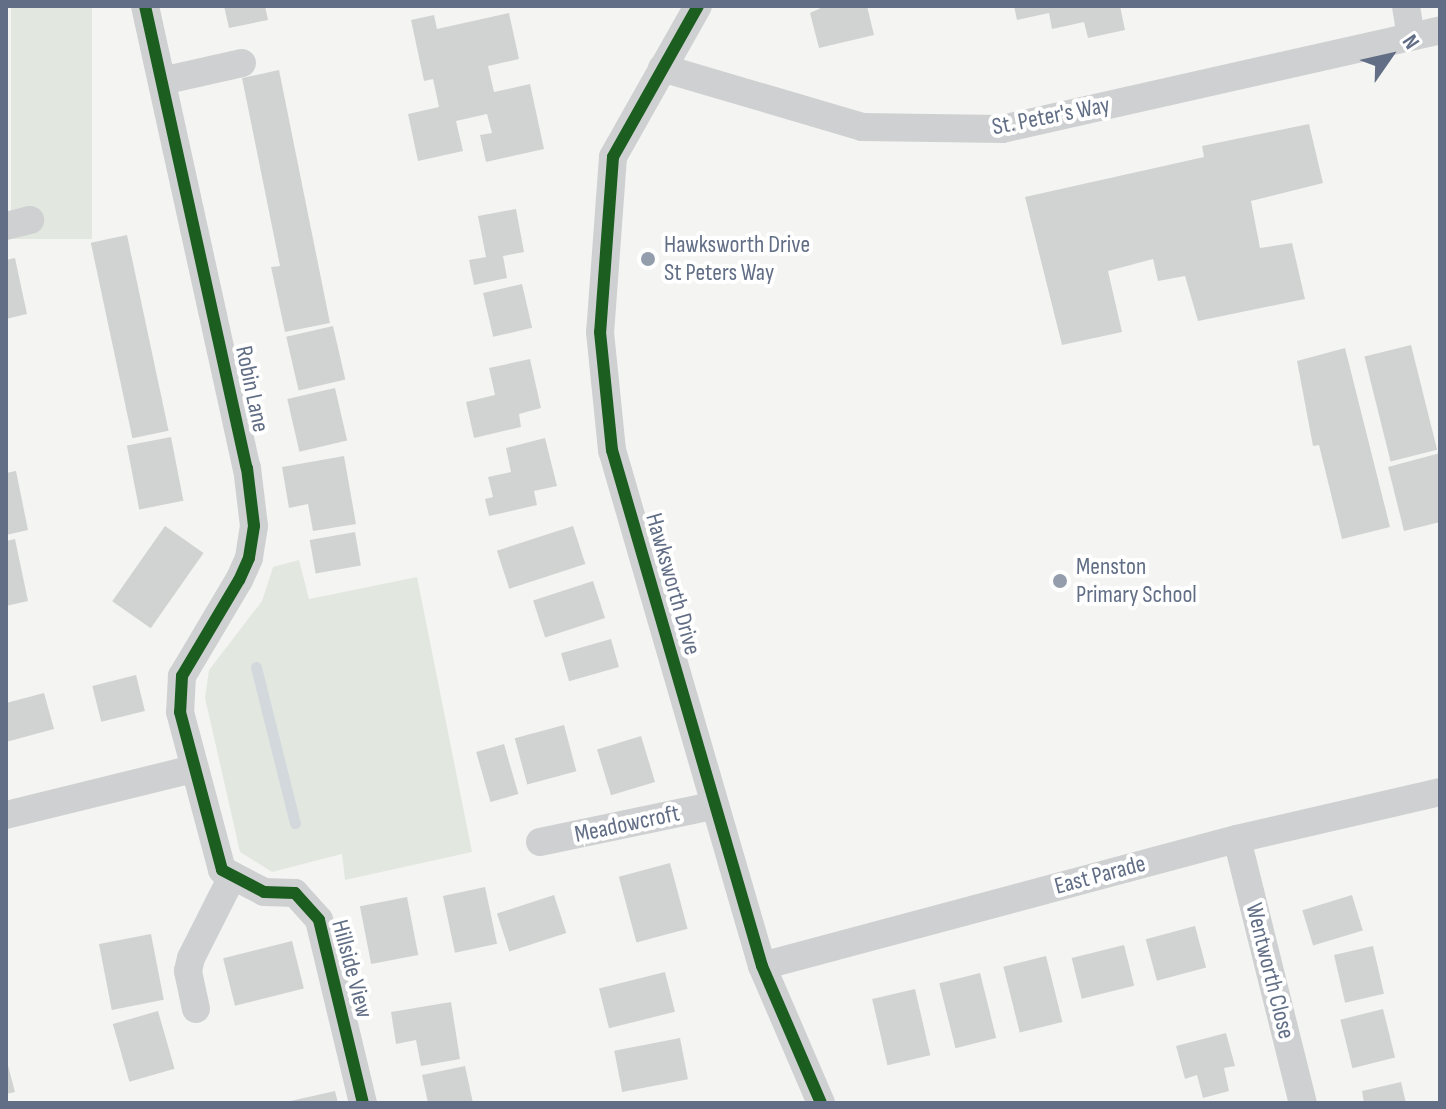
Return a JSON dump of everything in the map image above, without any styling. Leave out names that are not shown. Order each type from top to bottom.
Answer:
[{"type":"street","name":"Robin Lane","points":[[145,6],[247,468],[254,526],[249,558],[179,688],[193,769]]},
{"type":"street","name":"Hawksworth Drive","points":[[698,6],[613,157],[600,332],[612,450],[762,966],[821,1103]]},
{"type":"street","points":[[1406,6],[1411,36]]},
{"type":"street","name":"St. Peter's Way","points":[[662,68],[862,127],[1002,129],[1440,30]]},
{"type":"street","points":[[162,81],[242,63]]},
{"type":"street","points":[[6,815],[193,769],[214,853],[232,877],[191,958],[188,971],[196,1009]]},
{"type":"street","name":"East Parade","points":[[762,966],[1237,839],[1440,792]]},
{"type":"street","name":"Meadowcroft","points":[[540,842],[713,806]]},
{"type":"street","name":"Wentworth Close","points":[[1237,839],[1303,1103]]},
{"type":"street","name":"Hillside View","points":[[232,877],[264,892],[295,893],[319,920],[363,1103]]},
{"type":"shaded area","points":[[11,6],[92,6],[92,239],[11,239]]},
{"type":"shaded area","points":[[299,560],[309,599],[417,577],[472,852],[345,880],[342,854],[272,872],[240,852],[205,698],[209,670],[262,601],[273,567]]},
{"type":"building","points":[[224,6],[265,6],[268,20],[229,28]]},
{"type":"building","points":[[825,6],[867,6],[874,35],[819,48],[810,13]]},
{"type":"building","points":[[1014,6],[1120,6],[1125,30],[1088,38],[1084,22],[1052,29],[1049,13],[1017,20]]},
{"type":"building","points":[[509,13],[519,59],[488,66],[494,92],[530,84],[544,149],[486,162],[480,135],[492,133],[487,114],[456,121],[463,151],[418,161],[408,114],[439,107],[433,79],[424,81],[411,20],[434,15],[437,29]]},
{"type":"building","points":[[279,70],[330,323],[285,332],[271,267],[280,266],[242,78]]},
{"type":"building","points":[[1309,124],[1323,183],[1251,201],[1260,248],[1292,243],[1305,299],[1198,321],[1185,276],[1158,281],[1153,259],[1108,271],[1122,332],[1062,345],[1025,197],[1204,157],[1202,146]]},
{"type":"building","points":[[516,209],[524,252],[503,256],[507,278],[474,285],[469,260],[486,257],[478,216]]},
{"type":"building","points":[[127,235],[169,431],[132,438],[91,243]]},
{"type":"building","points":[[15,258],[27,314],[6,319],[6,260]]},
{"type":"building","points":[[522,284],[532,328],[493,337],[483,293]]},
{"type":"building","points":[[333,326],[345,380],[299,390],[286,337]]},
{"type":"building","points":[[1411,345],[1437,450],[1391,461],[1364,357]]},
{"type":"building","points":[[1345,348],[1390,527],[1342,539],[1319,445],[1313,446],[1297,361]]},
{"type":"building","points":[[530,359],[541,408],[519,414],[521,427],[474,438],[466,402],[495,395],[489,368]]},
{"type":"building","points":[[335,388],[347,441],[299,452],[287,399]]},
{"type":"building","points":[[171,437],[183,501],[139,509],[127,446]]},
{"type":"building","points":[[545,438],[557,486],[534,491],[537,505],[489,516],[485,499],[493,497],[488,477],[511,472],[506,448]]},
{"type":"building","points":[[1440,453],[1440,522],[1404,531],[1388,467]]},
{"type":"building","points":[[344,456],[356,524],[313,531],[308,504],[289,508],[282,467]]},
{"type":"building","points":[[16,471],[28,530],[6,535],[6,473]]},
{"type":"building","points":[[165,526],[204,553],[151,628],[112,601]]},
{"type":"building","points":[[573,526],[585,564],[509,589],[497,551]]},
{"type":"building","points":[[355,532],[361,565],[316,573],[310,540]]},
{"type":"building","points":[[15,539],[28,601],[6,606],[6,541]]},
{"type":"building","points":[[593,581],[605,618],[545,638],[533,600]]},
{"type":"building","points":[[611,639],[619,667],[569,681],[561,653]]},
{"type":"building","points":[[136,675],[145,711],[101,722],[92,686]]},
{"type":"building","points":[[44,693],[54,729],[6,742],[6,703]]},
{"type":"building","points":[[564,725],[576,771],[527,785],[515,738]]},
{"type":"building","points":[[641,736],[655,782],[611,795],[597,749]]},
{"type":"building","points":[[504,744],[518,794],[490,802],[476,752]]},
{"type":"building","points":[[670,863],[688,929],[636,942],[619,877]]},
{"type":"building","points":[[485,887],[497,944],[455,953],[443,896]]},
{"type":"building","points":[[554,895],[566,933],[509,952],[497,914]]},
{"type":"building","points":[[1352,895],[1363,930],[1313,946],[1302,910]]},
{"type":"building","points":[[407,897],[418,955],[371,964],[360,906]]},
{"type":"building","points":[[1195,926],[1206,968],[1157,981],[1146,939]]},
{"type":"building","points":[[151,934],[164,1000],[112,1010],[99,944]]},
{"type":"building","points":[[292,941],[304,989],[235,1006],[223,958]]},
{"type":"building","points":[[1124,945],[1134,986],[1082,999],[1072,958]]},
{"type":"building","points":[[1373,946],[1384,994],[1345,1003],[1334,955]]},
{"type":"building","points":[[1046,956],[1062,1022],[1020,1033],[1003,967]]},
{"type":"building","points":[[665,972],[675,1012],[609,1028],[599,988]]},
{"type":"building","points":[[980,973],[996,1038],[955,1048],[939,983]]},
{"type":"building","points":[[915,989],[930,1055],[887,1065],[872,999]]},
{"type":"building","points":[[451,1002],[460,1059],[421,1066],[416,1040],[396,1044],[391,1012]]},
{"type":"building","points":[[1383,1009],[1395,1058],[1352,1068],[1340,1020]]},
{"type":"building","points":[[158,1011],[175,1069],[129,1082],[113,1024]]},
{"type":"building","points":[[1226,1033],[1235,1066],[1224,1068],[1229,1091],[1203,1098],[1197,1075],[1185,1079],[1176,1046]]},
{"type":"building","points":[[680,1038],[688,1079],[622,1092],[614,1051]]},
{"type":"building","points":[[6,1058],[15,1092],[6,1094]]},
{"type":"building","points":[[465,1066],[473,1103],[428,1103],[422,1075]]},
{"type":"building","points":[[1401,1082],[1406,1103],[1364,1103],[1362,1091]]},
{"type":"building","points":[[335,1091],[338,1103],[286,1103],[286,1102]]},
{"type":"waterway","points":[[256,667],[295,823]]},
{"type":"cycle path","points":[[145,6],[247,468],[254,526],[249,558],[239,580],[182,676],[180,712],[222,870],[264,892],[295,893],[319,920],[363,1103]]},
{"type":"cycle path","points":[[698,6],[613,157],[600,332],[612,450],[762,966],[821,1103]]},
{"type":"place","name":"Hawksworth Drive St Peters Way","points":[[648,259]]},
{"type":"place","name":"Menston Primary School","points":[[1060,581]]}]
